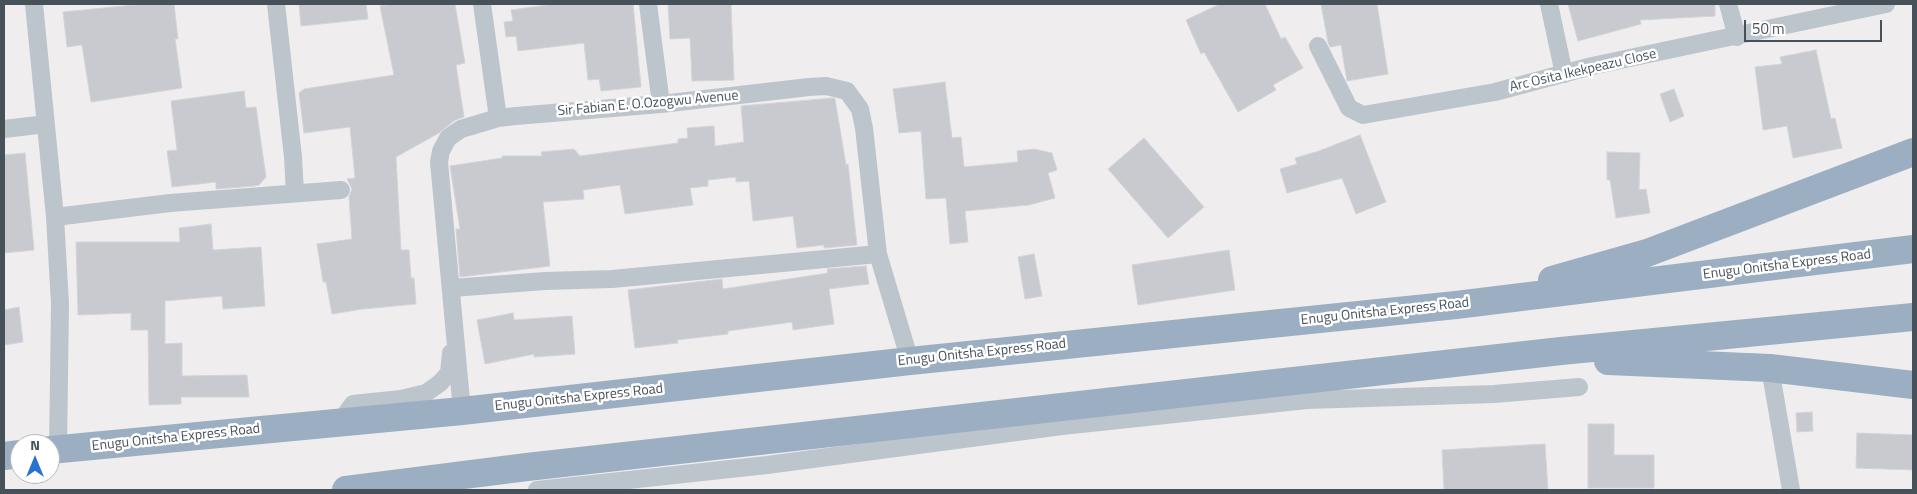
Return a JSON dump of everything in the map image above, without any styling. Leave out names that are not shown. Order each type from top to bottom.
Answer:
[{"type":"highway","points":[[1456,305],[1648,253],[1913,152]]},
{"type":"highway","name":"Enugu Onitsha Express Road","points":[[60,449],[462,411],[910,360],[1456,305],[1913,249]]},
{"type":"highway","points":[[346,490],[526,467],[1561,351],[1913,317]]},
{"type":"highway","points":[[1561,351],[1571,358],[1770,368],[1913,385]]},
{"type":"street","points":[[34,4],[55,217],[60,304],[55,434]]},
{"type":"street","points":[[276,4],[294,157],[295,193]]},
{"type":"street","points":[[482,4],[498,118]]},
{"type":"street","points":[[648,4],[661,104]]},
{"type":"street","points":[[1549,4],[1564,74]]},
{"type":"street","points":[[1728,4],[1737,37]]},
{"type":"street","name":"Arc Osita Ikekpeazu Close","points":[[1318,46],[1349,108],[1363,115],[1495,92],[1592,66],[1737,37],[1886,4]]},
{"type":"street","name":"Sir Fabian E. O.Ozogwu Avenue","points":[[462,411],[439,162],[441,151],[448,138],[461,129],[498,118],[661,104],[809,87],[826,86],[847,91],[860,109],[864,128],[878,254],[910,360]]},
{"type":"street","points":[[4,129],[46,124]]},
{"type":"street","points":[[55,217],[170,203],[341,190]]},
{"type":"street","points":[[452,288],[544,281],[612,279],[878,254]]},
{"type":"street","points":[[340,422],[353,404],[402,399],[426,392],[440,383],[449,373],[449,358],[456,342]]},
{"type":"street","points":[[1770,368],[1791,490]]},
{"type":"street","points":[[537,490],[573,488],[767,465],[1062,426],[1307,400],[1494,394],[1579,387]]},
{"type":"building","points":[[144,4],[174,4],[178,39],[175,39],[182,88],[91,102],[82,45],[67,47],[63,12]]},
{"type":"building","points":[[299,4],[366,4],[368,19],[301,26]]},
{"type":"building","points":[[394,4],[455,4],[465,63],[456,65],[464,117],[455,120],[439,133],[396,157],[401,250],[409,250],[411,278],[414,278],[416,304],[332,314],[326,282],[323,282],[317,244],[352,239],[349,197],[352,189],[347,179],[355,178],[350,127],[304,133],[299,93],[304,89],[394,75],[380,6]]},
{"type":"building","points":[[555,4],[633,4],[641,87],[601,91],[599,79],[588,80],[584,43],[518,51],[516,36],[506,37],[504,22],[513,21],[511,10]]},
{"type":"building","points":[[668,4],[731,4],[734,80],[692,81],[690,38],[670,39]]},
{"type":"building","points":[[1220,4],[1265,4],[1281,39],[1285,37],[1303,68],[1273,85],[1276,90],[1238,112],[1204,52],[1201,54],[1186,20]]},
{"type":"building","points":[[1321,4],[1377,4],[1388,74],[1347,81],[1341,45],[1330,47]]},
{"type":"building","points":[[1568,4],[1715,4],[1715,16],[1640,20],[1641,24],[1578,41]]},
{"type":"building","points":[[1816,50],[1831,119],[1835,118],[1842,148],[1793,158],[1787,126],[1763,130],[1755,67],[1782,64],[1780,57]]},
{"type":"building","points":[[945,82],[952,138],[961,137],[964,167],[1018,162],[1017,151],[1034,149],[1052,153],[1057,170],[1048,173],[1055,198],[1029,205],[965,211],[968,242],[950,244],[946,198],[926,199],[921,131],[899,133],[893,89]]},
{"type":"building","points":[[1674,89],[1684,116],[1670,122],[1660,94]]},
{"type":"building","points":[[244,91],[246,108],[256,107],[266,177],[259,185],[254,186],[216,189],[216,182],[172,187],[167,151],[177,150],[171,101]]},
{"type":"building","points":[[835,99],[846,165],[848,164],[857,245],[824,248],[824,245],[797,248],[793,216],[753,221],[749,181],[736,182],[736,177],[708,180],[708,186],[690,188],[693,205],[625,214],[620,185],[583,190],[584,199],[543,202],[550,266],[460,277],[456,229],[460,229],[450,166],[502,158],[502,156],[542,156],[541,152],[574,149],[580,156],[678,143],[678,139],[688,138],[687,128],[714,126],[715,146],[744,142],[741,106]]},
{"type":"building","points":[[1360,135],[1386,202],[1356,214],[1342,178],[1287,193],[1280,169],[1297,164],[1295,158]]},
{"type":"building","points":[[1144,138],[1204,207],[1168,238],[1108,169]]},
{"type":"building","points":[[1607,152],[1640,153],[1639,190],[1646,189],[1650,213],[1616,218],[1610,180],[1607,180]]},
{"type":"building","points":[[25,153],[34,250],[4,253],[4,155]]},
{"type":"building","points":[[211,224],[213,250],[261,247],[265,306],[223,309],[222,296],[165,301],[165,344],[182,343],[182,376],[247,375],[249,397],[181,397],[181,404],[149,405],[148,330],[131,330],[131,313],[78,315],[76,242],[180,242],[179,228]]},
{"type":"building","points":[[1229,250],[1235,290],[1138,305],[1132,265]]},
{"type":"building","points":[[1034,254],[1042,296],[1025,299],[1018,257]]},
{"type":"building","points":[[866,266],[869,284],[829,289],[834,324],[793,330],[792,322],[728,331],[728,334],[677,340],[678,343],[635,348],[628,290],[722,279],[723,289],[828,273],[827,269]]},
{"type":"building","points":[[19,307],[23,342],[4,345],[4,310]]},
{"type":"building","points":[[513,313],[514,320],[572,316],[575,354],[534,357],[534,354],[485,364],[477,320]]},
{"type":"building","points":[[1812,412],[1813,431],[1797,432],[1796,413]]},
{"type":"building","points":[[1588,424],[1614,424],[1614,455],[1654,455],[1654,488],[1588,488]]},
{"type":"building","points":[[1857,433],[1913,435],[1913,470],[1856,468]]},
{"type":"building","points":[[1545,444],[1548,490],[1444,490],[1442,450]]}]
